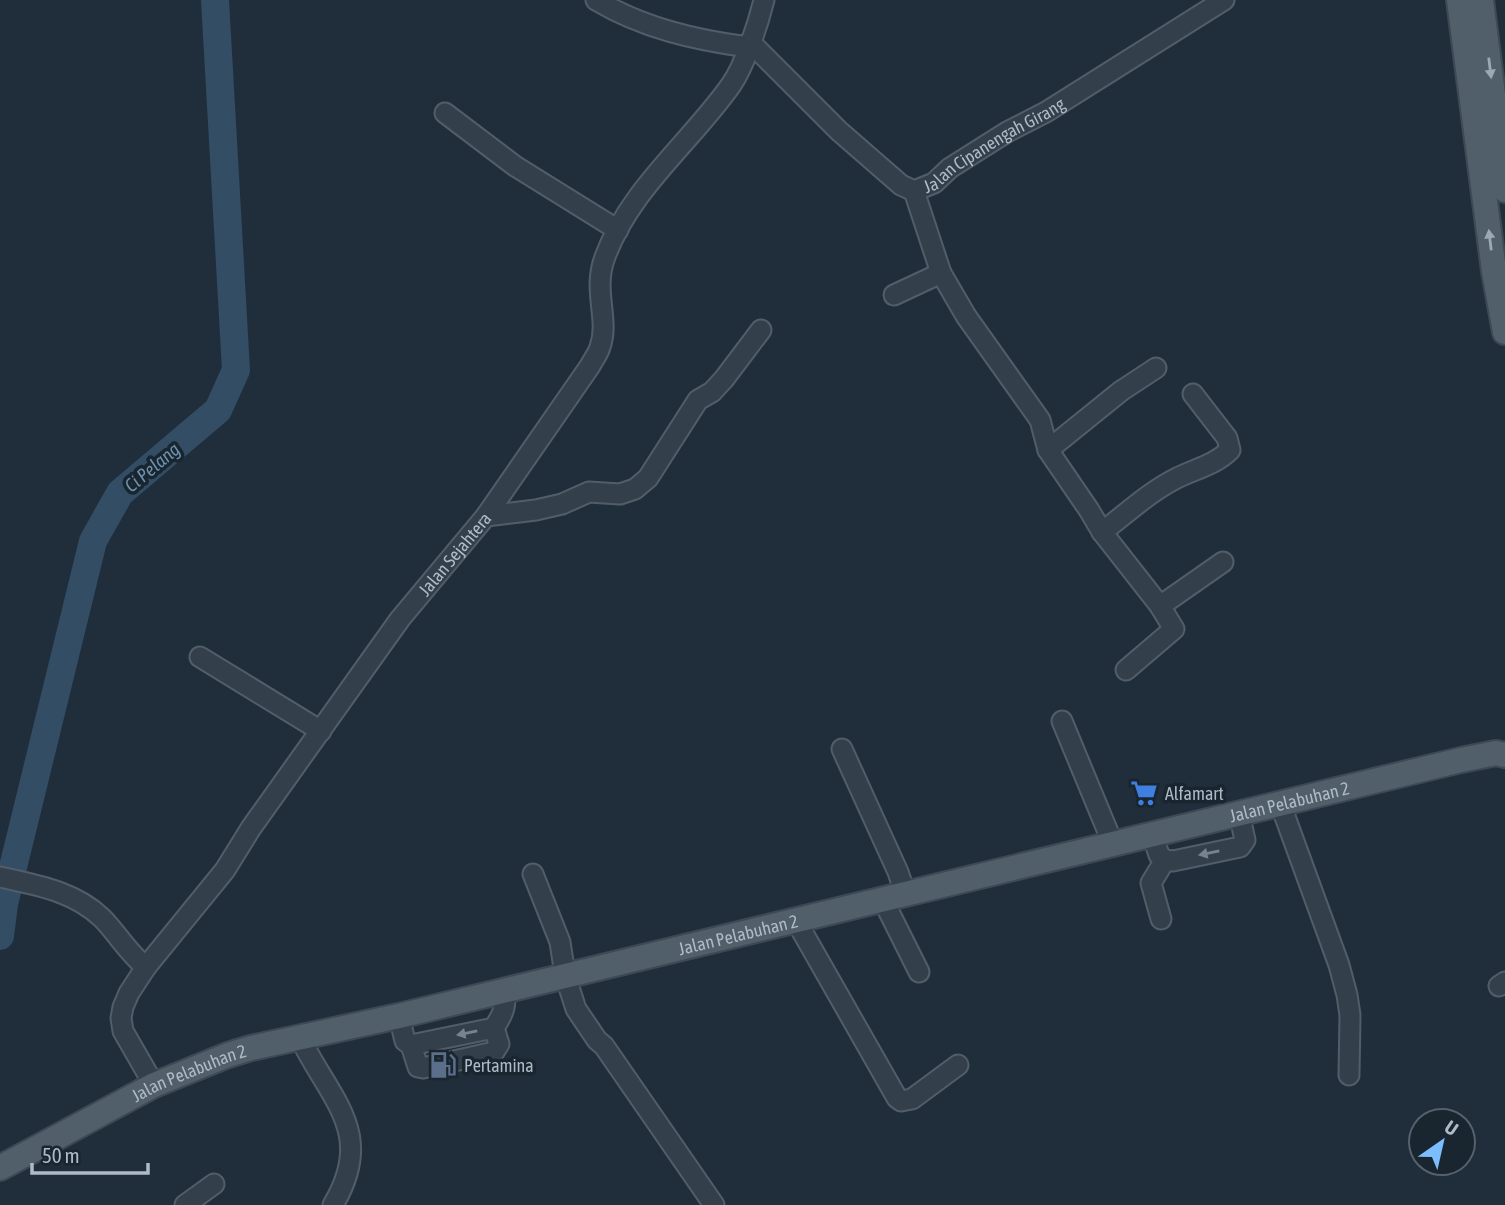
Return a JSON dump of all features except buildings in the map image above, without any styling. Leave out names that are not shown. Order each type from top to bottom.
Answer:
[{"type":"main road","points":[[1459,0],[1500,269],[1505,331]]},
{"type":"main road","points":[[1481,0],[1505,190]]},
{"type":"main road","name":"Jalan Pelabuhan 2","points":[[0,1168],[154,1085],[251,1048],[399,1016],[1502,751]]},
{"type":"street","points":[[596,0],[614,11],[677,34],[749,45]]},
{"type":"street","name":"Jalan Sejahtera","points":[[154,1085],[123,1031],[122,1007],[129,993],[146,967],[225,870],[251,828],[400,619],[486,516],[584,374],[600,347],[604,328],[598,282],[604,258],[641,193],[733,82],[764,0]]},
{"type":"street","name":"Jalan Cipanengah Girang","points":[[749,45],[839,131],[901,185],[914,191],[934,183],[950,168],[1007,132],[1046,112],[1224,0]]},
{"type":"street","points":[[445,113],[515,166],[618,230]]},
{"type":"street","points":[[914,191],[941,273],[966,316],[1040,420],[1048,450],[1102,532],[1160,606],[1174,629],[1126,670]]},
{"type":"street","points":[[894,295],[941,273]]},
{"type":"street","points":[[486,516],[562,504],[589,492],[620,494],[635,489],[648,478],[698,400],[712,392],[724,379],[761,330]]},
{"type":"street","points":[[1048,450],[1121,391],[1156,368]]},
{"type":"street","points":[[1102,532],[1156,490],[1207,466],[1230,450],[1227,438],[1193,394]]},
{"type":"street","points":[[1160,606],[1223,562]]},
{"type":"street","points":[[200,657],[321,731]]},
{"type":"street","points":[[1062,721],[1112,844]]},
{"type":"street","points":[[842,749],[898,872],[893,896],[919,972]]},
{"type":"street","points":[[1280,803],[1339,965],[1347,995],[1350,1015],[1349,1075]]},
{"type":"street","points":[[1152,834],[1159,855],[1164,860],[1173,861],[1240,847],[1245,840],[1239,813]]},
{"type":"street","points":[[1161,919],[1151,883],[1164,860]]},
{"type":"street","points":[[533,874],[561,942],[565,975],[576,1009],[714,1205]]},
{"type":"street","points":[[0,877],[75,898],[100,916],[146,967]]},
{"type":"street","points":[[795,919],[897,1098],[901,1101],[912,1099],[958,1065]]},
{"type":"street","points":[[399,1016],[405,1041],[411,1045],[494,1028],[506,1003],[504,990]]},
{"type":"street","points":[[300,1038],[346,1117],[352,1145],[349,1169],[342,1189],[332,1205]]},
{"type":"street","points":[[185,1205],[214,1184]]},
{"type":"waterway","name":"Ci Pelang","points":[[0,936],[4,904],[93,541],[120,493],[218,410],[236,370],[215,0]]},
{"type":"place","name":"Alfamart","points":[[1144,793]]},
{"type":"place","name":"Pertamina","points":[[443,1065]]}]
